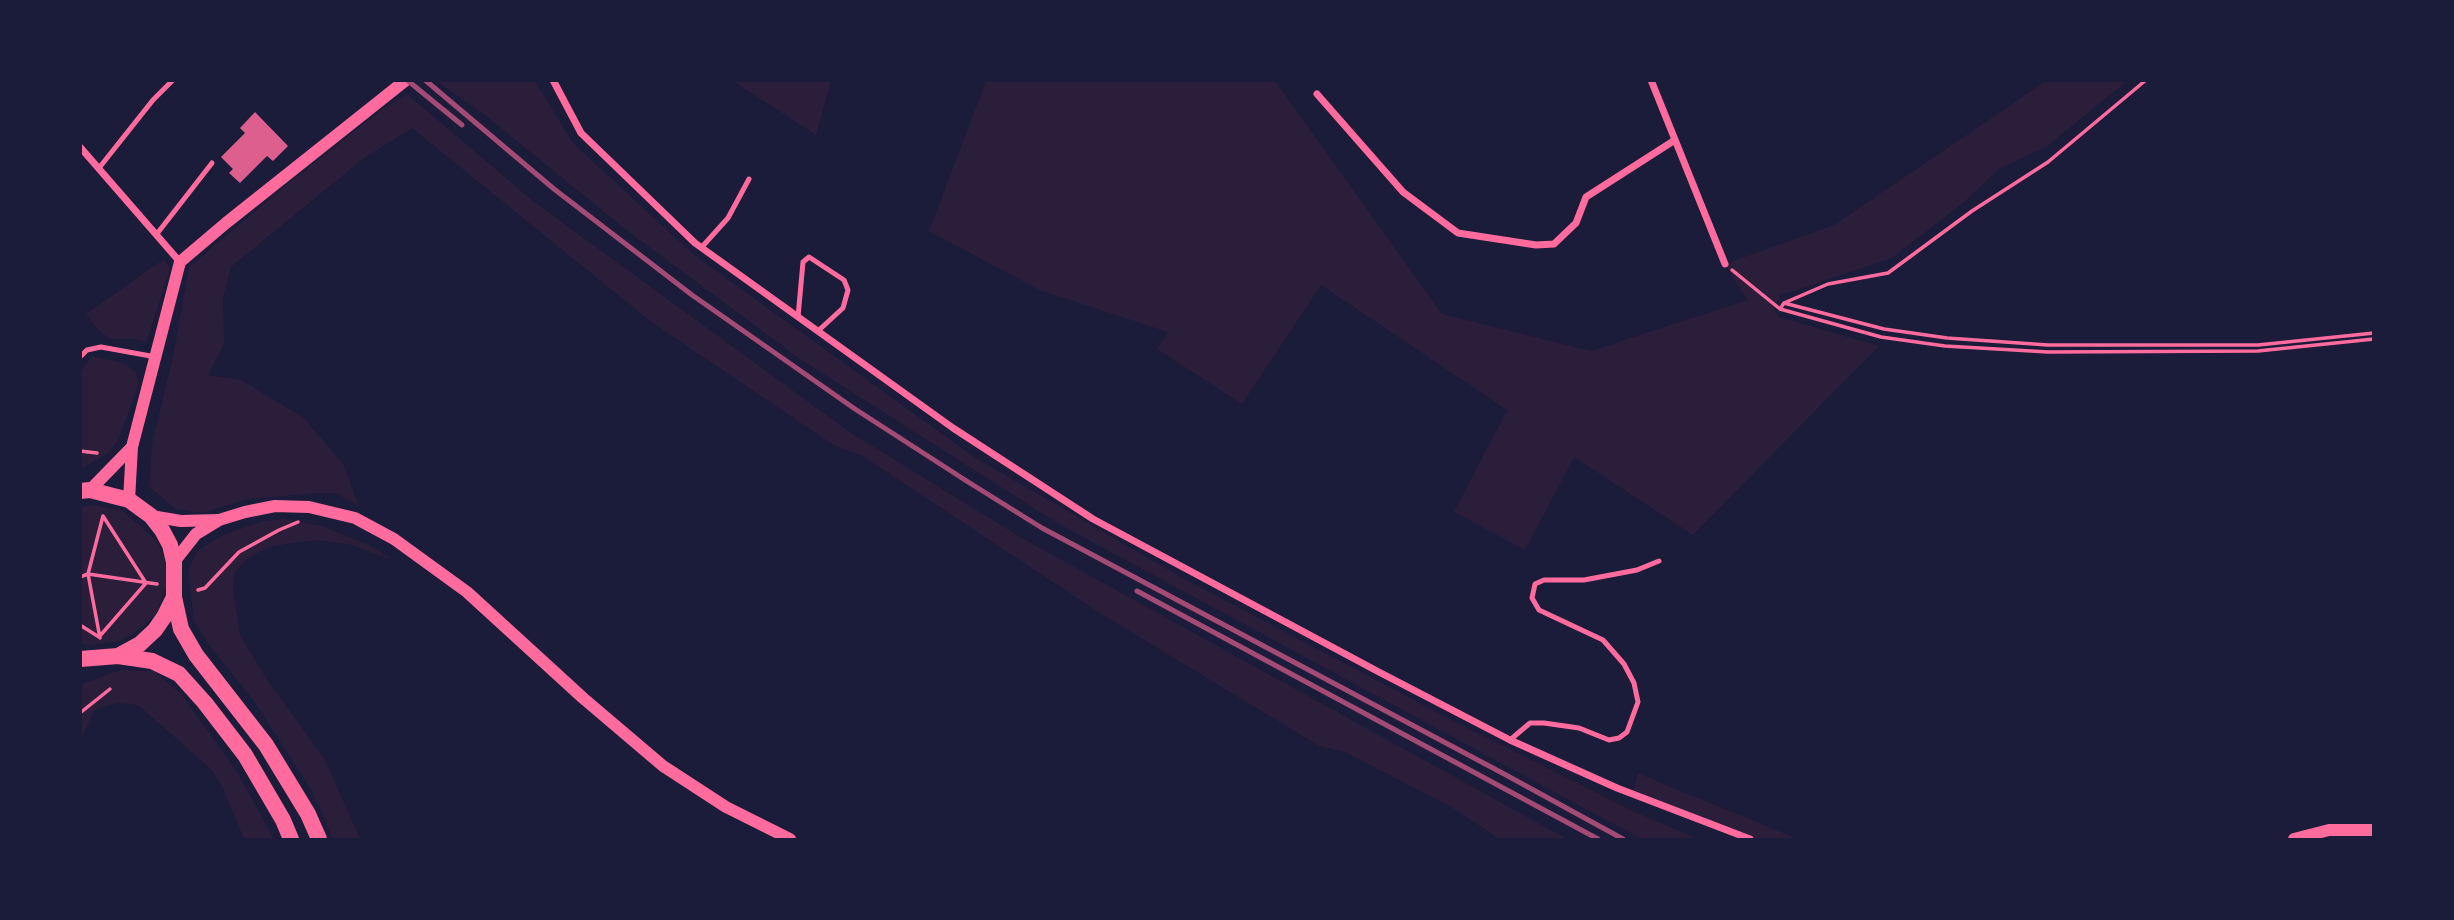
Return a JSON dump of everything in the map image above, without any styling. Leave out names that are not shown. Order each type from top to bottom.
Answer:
[{"type":"highway","points":[[85,491],[130,500],[151,516],[170,545],[174,562],[174,597],[181,629],[195,655],[279,764],[319,839]]},
{"type":"highway","points":[[118,656],[140,644],[155,630],[174,597]]},
{"type":"highway","points":[[80,659],[118,656],[152,661],[179,674],[245,755],[283,820],[291,839]]},
{"type":"street","points":[[130,500],[132,447],[180,262],[407,80]]},
{"type":"street","points":[[552,80],[581,133],[701,248],[953,428],[1093,519],[1510,740],[1617,788],[1750,839]]},
{"type":"street","points":[[1651,80],[1725,264]]},
{"type":"street","points":[[1317,94],[1403,191],[1458,233],[1536,245],[1554,244],[1576,223],[1586,197],[1675,140]]},
{"type":"street","points":[[80,147],[180,262]]},
{"type":"street","points":[[85,491],[132,447]]},
{"type":"street","points":[[151,516],[181,522],[219,520],[275,506],[309,507],[355,518],[394,539],[467,592],[583,698],[663,766],[726,807],[790,839]]},
{"type":"street","points":[[174,562],[197,534],[219,520]]},
{"type":"street","points":[[2294,839],[2329,830],[2374,830]]},
{"type":"lane","points":[[99,168],[153,100],[173,80]]},
{"type":"lane","points":[[156,235],[212,163]]},
{"type":"lane","points":[[701,248],[728,218],[749,179]]},
{"type":"lane","points":[[798,317],[803,262],[809,257],[844,280],[848,290],[843,308],[818,331]]},
{"type":"lane","points":[[80,357],[87,349],[101,346],[156,357]]},
{"type":"lane","points":[[1510,740],[1530,723],[1579,728],[1609,740],[1619,738],[1627,732],[1637,702],[1634,683],[1624,664],[1603,640],[1539,610],[1532,598],[1535,584],[1544,580],[1584,580],[1637,570],[1659,561]]},
{"type":"path","points":[[1780,309],[1784,303],[1828,284],[1888,273],[1972,211],[2048,162],[2146,80]]},
{"type":"path","points":[[1725,264],[1780,309],[1881,337],[1945,346],[2048,352],[2258,351],[2374,339]]},
{"type":"path","points":[[1784,303],[1884,329],[1947,338],[2048,345],[2258,345],[2374,333]]},
{"type":"path","points":[[80,451],[97,453]]},
{"type":"path","points":[[101,644],[88,575],[105,509]]},
{"type":"path","points":[[103,516],[146,583]]},
{"type":"path","points":[[198,590],[205,588],[239,552],[279,530],[305,520]]},
{"type":"path","points":[[80,577],[88,575],[157,584]]},
{"type":"path","points":[[99,637],[146,583]]},
{"type":"path","points":[[80,625],[99,637]]},
{"type":"path","points":[[80,713],[110,689]]},
{"type":"shaded area","points":[[436,81],[535,81],[573,143],[693,254],[974,457],[1181,577],[1446,717],[1635,812],[1698,839],[1641,839],[1059,524],[800,359],[625,229],[485,115]]},
{"type":"shaded area","points":[[733,81],[831,81],[816,135]]},
{"type":"shaded area","points":[[986,81],[1275,81],[1442,314],[1591,351],[1747,300],[1725,264],[1834,225],[2046,81],[2127,81],[2046,147],[1999,169],[1963,203],[1892,258],[1781,295],[1774,309],[1779,317],[1879,346],[1693,535],[1574,457],[1525,550],[1454,512],[1507,410],[1321,285],[1242,404],[1157,349],[1168,332],[1039,290],[929,231]]},
{"type":"shaded area","points":[[407,94],[533,201],[851,433],[1022,538],[1567,839],[1500,839],[1451,807],[1345,752],[1319,746],[1100,613],[861,455],[835,446],[650,321],[412,128],[364,158],[231,267],[223,298],[224,344],[208,375],[241,380],[304,418],[343,464],[359,506],[335,493],[318,493],[248,499],[202,513],[176,509],[149,487],[152,444],[174,352],[189,267],[291,181],[384,108]]},
{"type":"shaded area","points":[[164,259],[170,269],[146,343],[136,339],[110,339],[97,329],[86,314]]},
{"type":"shaded area","points":[[91,356],[124,363],[136,372],[139,383],[119,438],[110,452],[81,469],[80,383],[82,371]]},
{"type":"shaded area","points":[[94,505],[123,511],[156,540],[164,555],[168,580],[155,616],[137,631],[120,641],[90,645],[81,643],[81,507]]},
{"type":"shaded area","points":[[284,519],[322,526],[366,544],[397,562],[352,545],[316,540],[273,546],[251,556],[235,571],[233,589],[240,635],[268,681],[324,758],[360,839],[333,839],[313,793],[254,701],[209,645],[194,621],[188,571],[197,551],[223,535],[263,521]]},
{"type":"shaded area","points":[[120,670],[154,671],[181,694],[236,770],[274,839],[244,839],[223,788],[211,769],[138,705],[118,703],[94,711],[81,739],[81,687],[84,683]]},
{"type":"shaded area","points":[[1638,773],[1798,839],[1748,839],[1634,790]]},
{"type":"building","points":[[255,112],[288,146],[273,161],[267,156],[240,183],[229,173],[233,169],[221,157],[245,133],[240,128]]},
{"type":"railway","points":[[407,80],[462,125]]},
{"type":"railway","points":[[425,80],[554,189],[692,295],[855,409],[965,480],[1042,528],[1623,839]]},
{"type":"railway","points":[[1137,591],[1598,839]]}]
